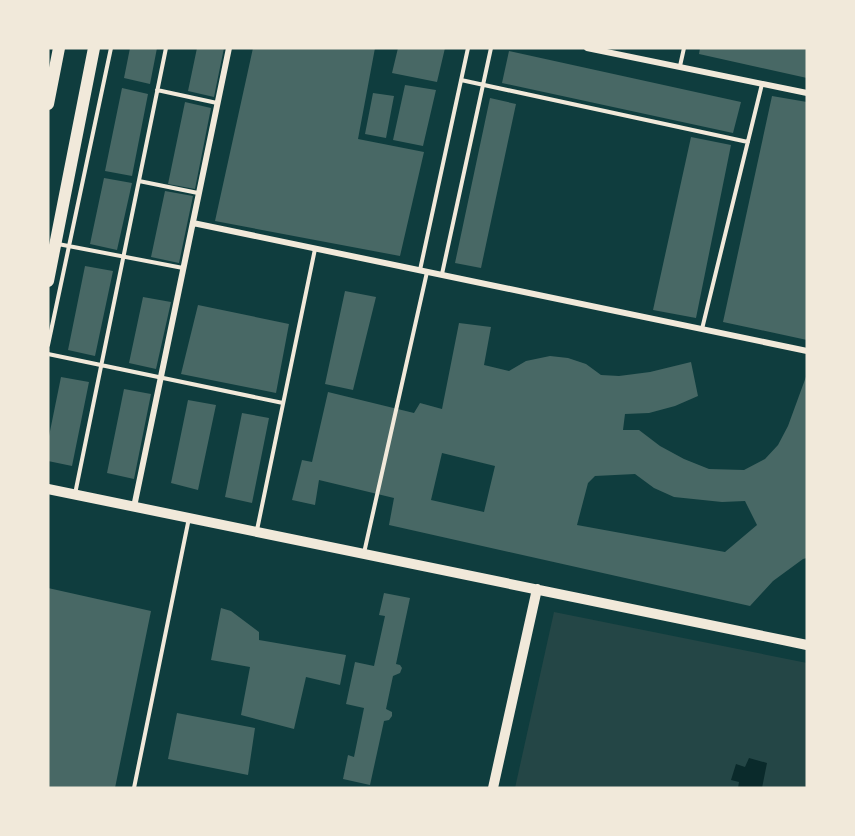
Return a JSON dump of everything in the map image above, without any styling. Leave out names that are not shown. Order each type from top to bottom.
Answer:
[{"type":"main road","points":[[48,104],[59,48]]},
{"type":"main road","points":[[48,281],[94,48]]},
{"type":"street","points":[[134,507],[229,48]]},
{"type":"street","points":[[587,48],[807,93]]},
{"type":"street","points":[[193,224],[807,351]]},
{"type":"street","points":[[48,489],[807,645]]},
{"type":"street","points":[[494,788],[537,589]]},
{"type":"lane","points":[[48,345],[111,48]]},
{"type":"lane","points":[[75,494],[166,48]]},
{"type":"lane","points":[[364,554],[424,272],[468,48]]},
{"type":"lane","points":[[442,275],[491,48]]},
{"type":"lane","points":[[680,67],[684,48]]},
{"type":"lane","points":[[461,80],[748,142]]},
{"type":"lane","points":[[702,329],[762,84]]},
{"type":"lane","points":[[157,90],[218,103]]},
{"type":"lane","points":[[138,181],[199,194]]},
{"type":"lane","points":[[55,244],[184,268]]},
{"type":"lane","points":[[257,532],[315,249]]},
{"type":"lane","points":[[48,354],[283,403]]},
{"type":"lane","points":[[134,788],[189,518]]},
{"type":"shaded area","points":[[554,612],[807,663],[807,788],[515,788]]},
{"type":"shaded area","points":[[749,758],[767,763],[762,788],[738,788],[739,782],[731,780],[736,764],[745,767]]},
{"type":"building","points":[[130,48],[157,48],[150,84],[124,78]]},
{"type":"building","points":[[197,48],[224,48],[214,97],[188,91]]},
{"type":"building","points":[[253,48],[375,48],[358,139],[424,152],[400,256],[215,221]]},
{"type":"building","points":[[398,48],[445,48],[437,82],[392,73]]},
{"type":"building","points":[[700,48],[807,48],[807,78],[699,54]]},
{"type":"building","points":[[509,51],[741,102],[733,133],[502,83]]},
{"type":"building","points":[[405,85],[436,90],[423,146],[393,140]]},
{"type":"building","points":[[122,88],[148,94],[132,176],[105,171]]},
{"type":"building","points":[[373,93],[394,96],[386,138],[365,134]]},
{"type":"building","points":[[772,96],[807,102],[807,340],[723,322]]},
{"type":"building","points":[[490,98],[516,104],[481,268],[455,263]]},
{"type":"building","points":[[185,102],[211,108],[195,189],[168,184]]},
{"type":"building","points":[[691,137],[731,145],[696,318],[653,310]]},
{"type":"building","points":[[104,178],[132,183],[117,250],[90,244]]},
{"type":"building","points":[[165,191],[193,196],[179,263],[151,257]]},
{"type":"building","points":[[85,266],[113,271],[95,356],[68,350]]},
{"type":"building","points":[[345,291],[376,297],[353,390],[325,384]]},
{"type":"building","points":[[143,297],[171,302],[156,369],[129,363]]},
{"type":"building","points":[[198,305],[289,324],[276,393],[181,374]]},
{"type":"building","points":[[459,323],[491,327],[484,365],[509,371],[526,361],[550,356],[568,358],[586,364],[601,375],[619,376],[650,372],[691,362],[698,396],[675,406],[649,413],[625,414],[623,430],[639,430],[660,446],[709,469],[744,470],[765,459],[778,445],[788,426],[807,374],[807,558],[773,581],[750,606],[389,525],[394,498],[319,480],[315,505],[292,500],[302,460],[312,462],[328,392],[414,413],[420,403],[442,409]],"holes":[[[442,453],[495,466],[484,512],[431,500]],[[635,474],[654,488],[674,497],[722,502],[745,501],[757,525],[725,552],[577,525],[588,483],[595,476]]]},
{"type":"building","points":[[61,377],[89,382],[72,466],[48,461],[48,441]]},
{"type":"building","points":[[124,389],[151,394],[134,479],[107,473]]},
{"type":"building","points":[[188,400],[216,405],[198,490],[171,483]]},
{"type":"building","points":[[242,413],[269,418],[252,503],[225,497]]},
{"type":"building","points":[[48,588],[151,611],[115,788],[48,788]]},
{"type":"building","points":[[384,593],[410,598],[396,664],[402,668],[400,673],[393,676],[386,709],[392,712],[392,716],[389,720],[384,721],[370,785],[343,779],[348,755],[354,757],[364,708],[346,704],[355,662],[374,666],[385,616],[379,615]]},
{"type":"building","points":[[221,608],[231,611],[259,632],[259,640],[346,655],[340,685],[306,677],[294,729],[241,715],[250,667],[211,660]]},
{"type":"building","points":[[177,713],[255,728],[248,775],[168,759]]}]
